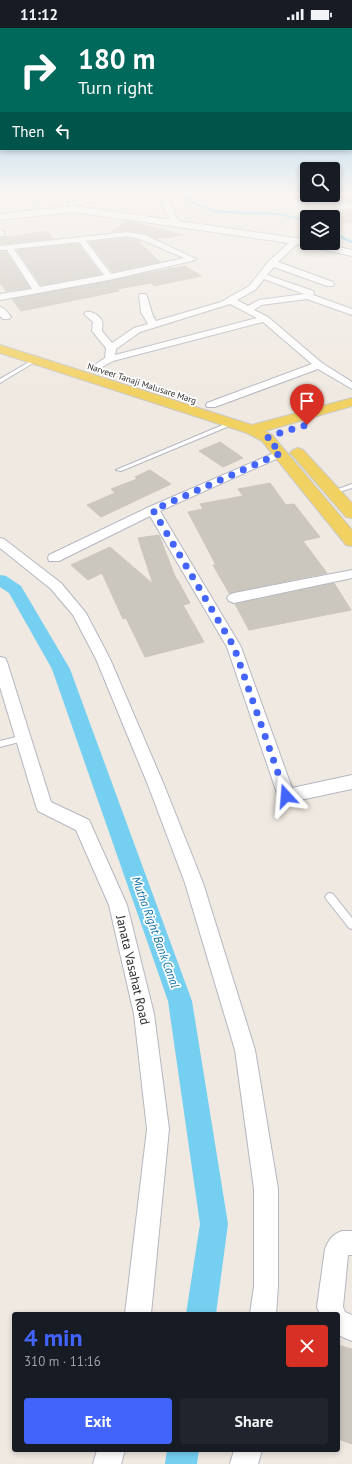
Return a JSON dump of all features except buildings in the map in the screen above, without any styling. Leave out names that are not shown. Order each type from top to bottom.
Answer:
[{"type":"main road","name":"Narveer Tanaji Malusare Marg","points":[[0,337],[75,367],[232,423],[267,432]]},
{"type":"main road","name":"Narveer Tanaji Malusare Marg","points":[[0,349],[36,360],[75,367],[95,368],[211,405],[267,432]]},
{"type":"main road","points":[[267,432],[352,402]]},
{"type":"main road","points":[[267,432],[352,413]]},
{"type":"main road","points":[[267,432],[281,453],[349,534]]},
{"type":"main road","points":[[267,432],[299,454],[352,513]]},
{"type":"street","points":[[13,259],[38,291]]},
{"type":"street","points":[[96,259],[110,277]]},
{"type":"street","points":[[0,297],[110,277],[192,259]]},
{"type":"street","points":[[111,348],[137,330],[224,304],[252,288],[277,259]]},
{"type":"street","points":[[272,264],[330,284]]},
{"type":"street","points":[[262,276],[310,293],[308,296]]},
{"type":"street","points":[[143,296],[143,304],[147,316],[154,325]]},
{"type":"street","points":[[247,310],[259,304],[293,300],[308,296],[352,312]]},
{"type":"street","points":[[230,300],[264,319],[319,365],[352,386]]},
{"type":"street","points":[[89,314],[98,321],[97,331],[111,348],[110,359]]},
{"type":"street","points":[[95,368],[110,359],[264,319]]},
{"type":"street","points":[[211,405],[319,365]]},
{"type":"street","points":[[54,558],[153,510],[281,453]]},
{"type":"street","points":[[153,510],[234,647],[286,796],[352,782]]},
{"type":"street","points":[[0,542],[56,586],[79,613],[106,666],[156,785],[194,883],[245,1050],[266,1188],[266,1286],[263,1312]]},
{"type":"street","points":[[234,598],[352,574]]},
{"type":"street","name":"Janata Vasahat Road","points":[[0,662],[44,806],[83,825],[118,905],[144,1014],[158,1128],[138,1312]]},
{"type":"street","points":[[332,1312],[330,1307],[337,1249],[342,1243],[352,1243]]},
{"type":"street","points":[[340,1323],[352,1328]]},
{"type":"street","points":[[107,1464],[110,1452]]},
{"type":"street","points":[[244,1464],[247,1452]]},
{"type":"lane","points":[[0,381],[36,360]]},
{"type":"lane","points":[[119,470],[232,423]]},
{"type":"lane","points":[[333,492],[352,486]]},
{"type":"lane","points":[[0,744],[24,738]]},
{"type":"lane","points":[[330,897],[352,925]]},
{"type":"waterway","name":"Mutha Right Bank Canal","points":[[0,580],[15,590],[61,669],[180,1001],[214,1224],[201,1312]]},
{"type":"waterway","name":"Mutha Right Bank Canal","points":[[181,1464],[183,1452]]},
{"type":"route","points":[[286,796],[234,647],[153,510],[281,453],[267,438],[307,425]]}]
